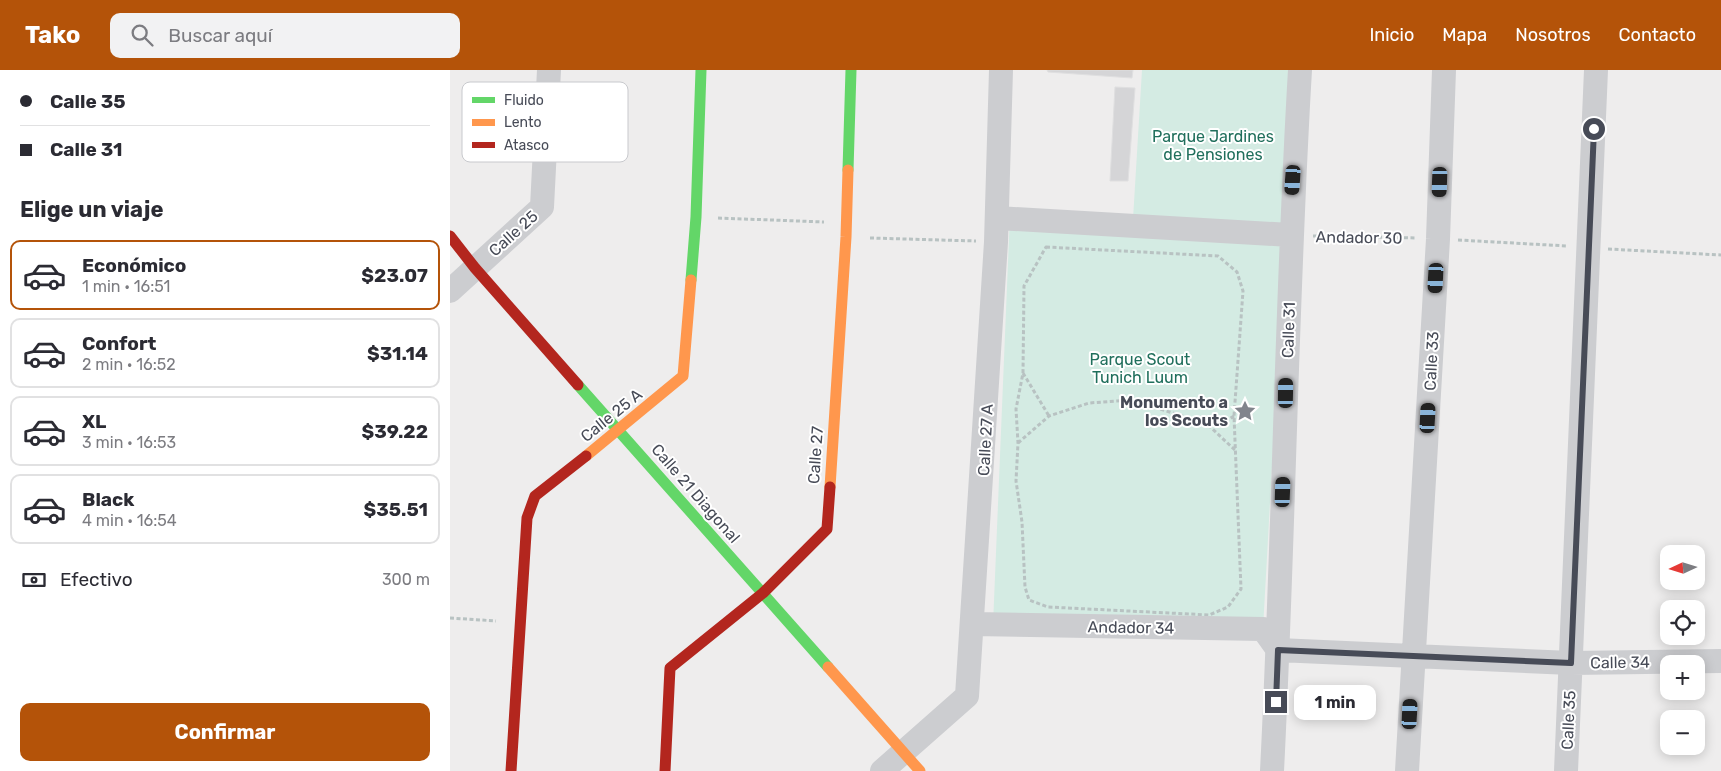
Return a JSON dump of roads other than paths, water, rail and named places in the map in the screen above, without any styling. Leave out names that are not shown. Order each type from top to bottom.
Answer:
[{"type":"street","name":"Calle 25 A","points":[[511,771],[527,518],[535,496],[619,431],[683,376],[696,217],[701,70]]},
{"type":"street","name":"Calle 27","points":[[665,771],[670,668],[762,593],[827,529],[847,223],[851,70]]},
{"type":"street","name":"Calle 27 A","points":[[882,771],[967,696],[974,624],[996,242],[1001,70]]},
{"type":"street","name":"Calle 31","points":[[1272,771],[1278,650],[1290,235],[1300,70]]},
{"type":"street","name":"Calle 33","points":[[1407,771],[1438,238],[1444,70]]},
{"type":"street","name":"Calle 35","points":[[1566,771],[1596,70]]},
{"type":"street","name":"Calle 25","points":[[450,291],[542,207],[544,162]]},
{"type":"street","points":[[997,218],[1290,235]]},
{"type":"street","name":"Calle 21 Diagonal","points":[[450,236],[619,431],[920,771]]},
{"type":"street","name":"Andador 34","points":[[974,624],[1263,629],[1278,650]]},
{"type":"street","name":"Calle 34","points":[[1278,650],[1414,658],[1571,663],[1721,661]]},
{"type":"place","name":"Monumento a los Scouts","points":[[1245,411]]},
{"type":"park label","name":"Parque Jardines de Pensiones","points":[[1213,145]]},
{"type":"park label","name":"Parque Scout Tunich Luum","points":[[1140,368]]}]
